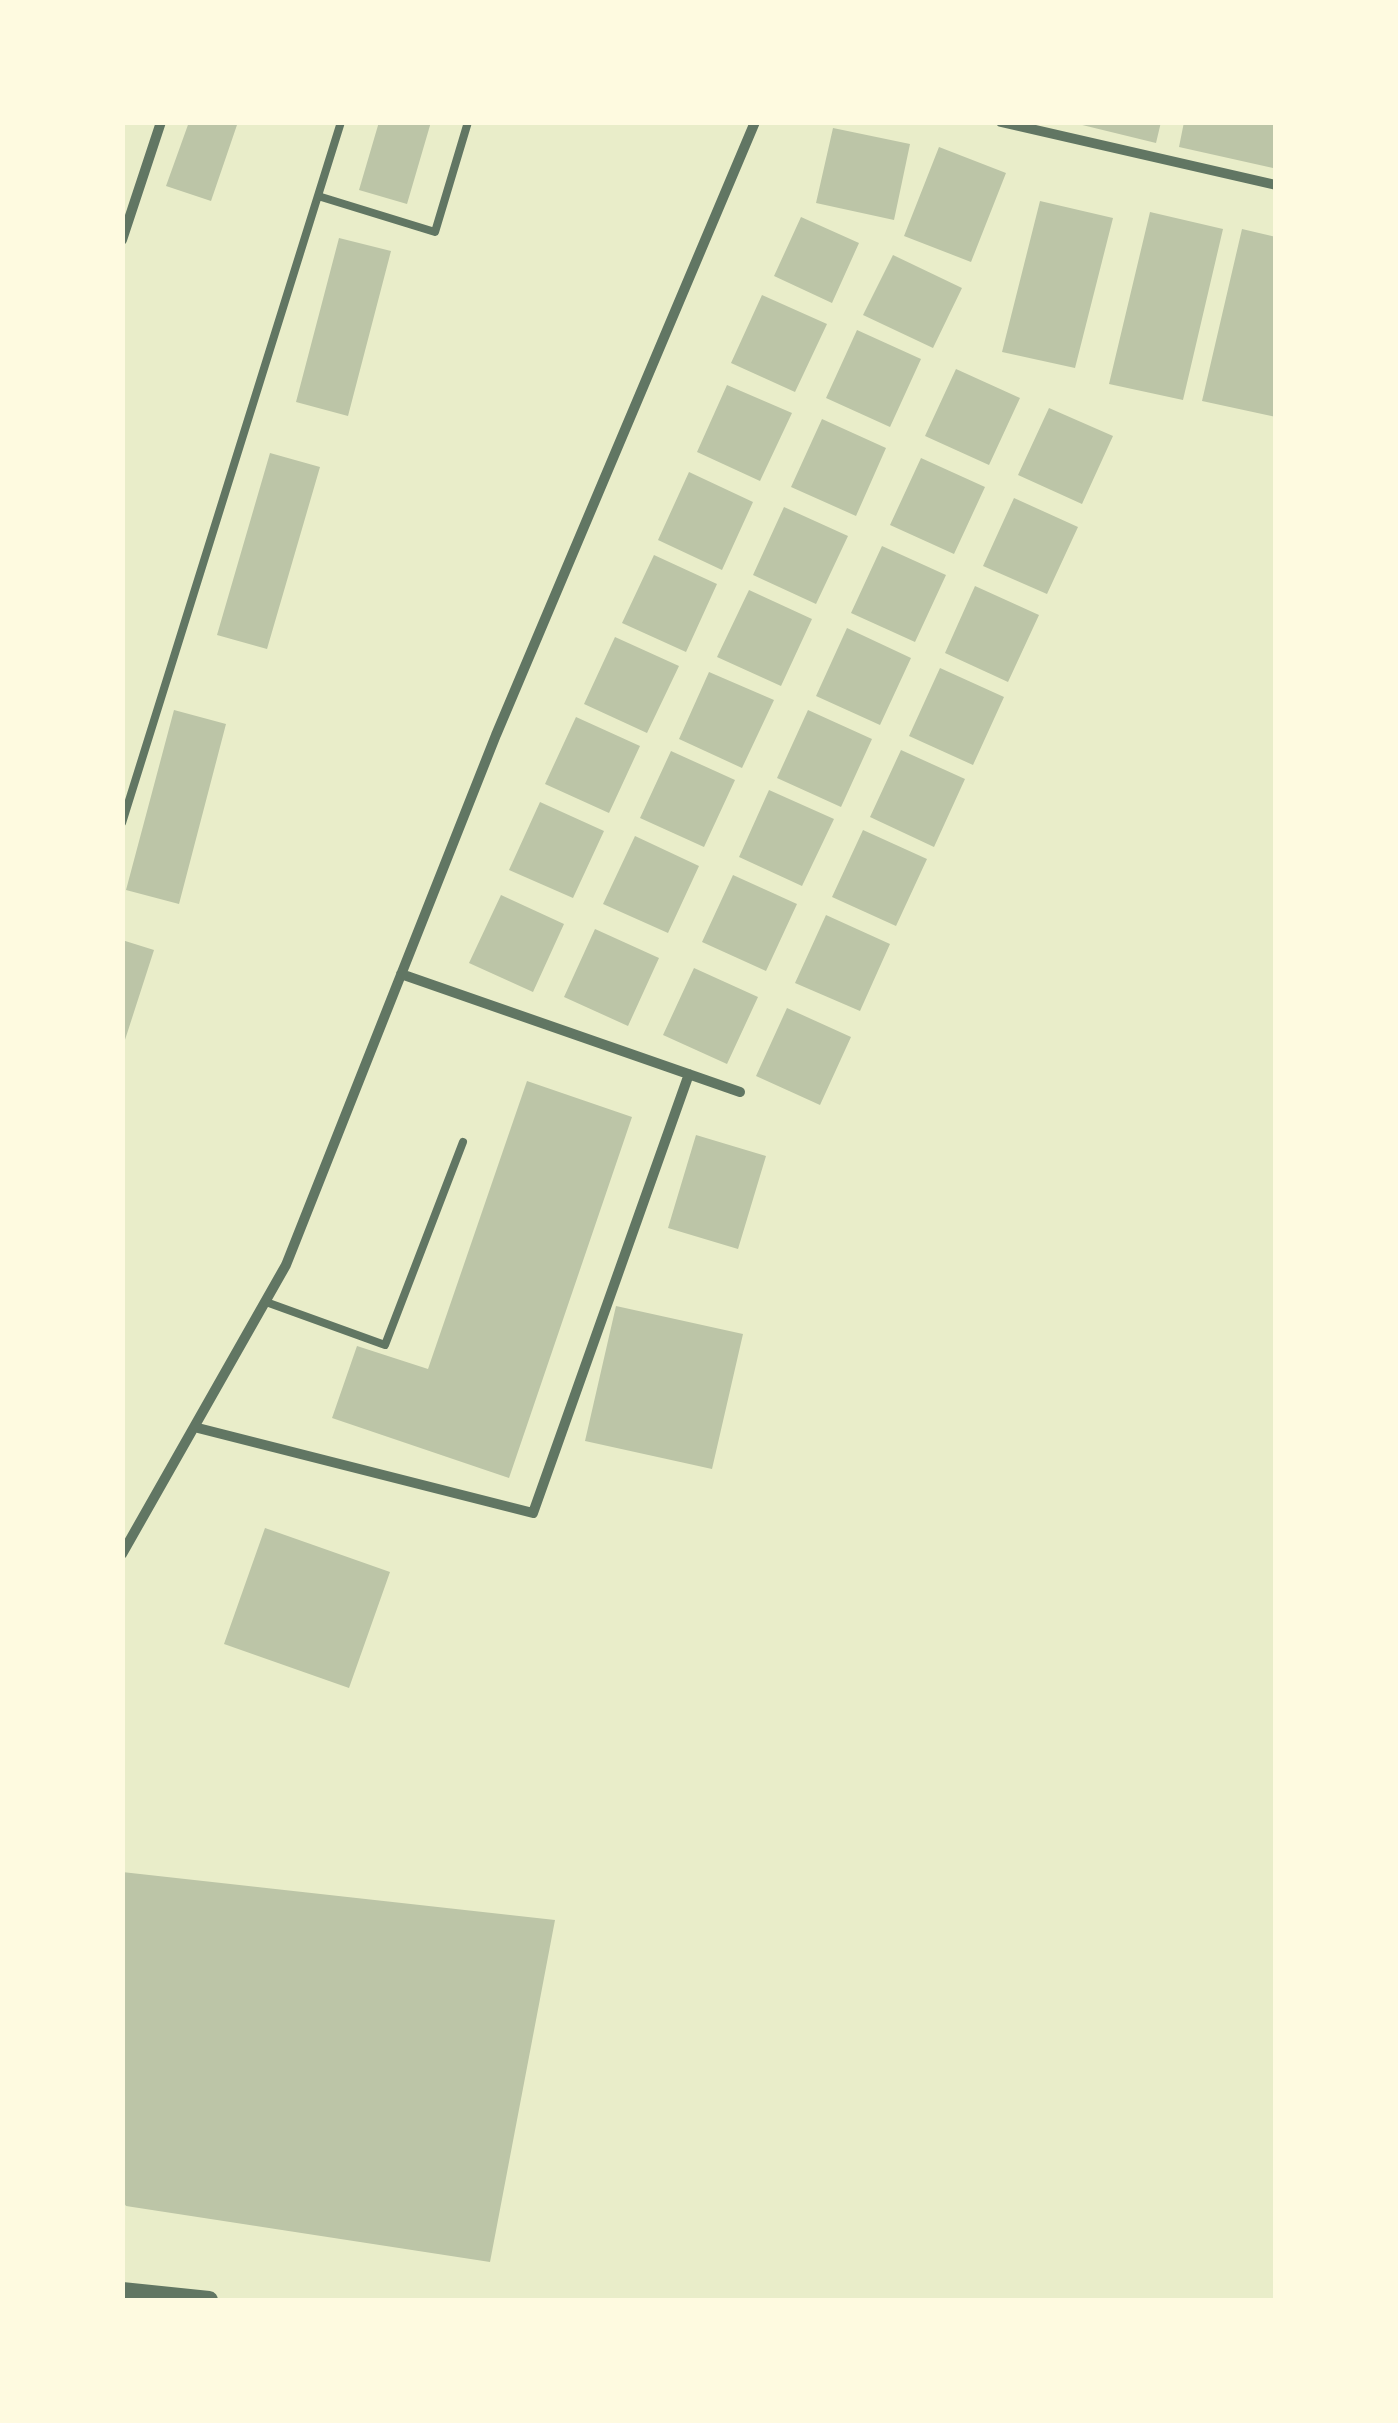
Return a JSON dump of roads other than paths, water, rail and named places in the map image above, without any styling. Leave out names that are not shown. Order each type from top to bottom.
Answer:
[{"type":"street","points":[[122,240],[161,122]]},
{"type":"street","points":[[122,1554],[286,1265],[496,735],[755,122]]},
{"type":"street","points":[[1001,122],[1276,184]]},
{"type":"street","points":[[401,974],[740,1092]]},
{"type":"street","points":[[194,1427],[533,1513],[690,1074]]},
{"type":"street","points":[[122,2291],[208,2300]]},
{"type":"lane","points":[[122,823],[341,122]]},
{"type":"lane","points":[[318,196],[434,232],[468,122]]},
{"type":"lane","points":[[266,1302],[385,1345],[463,1142]]}]
